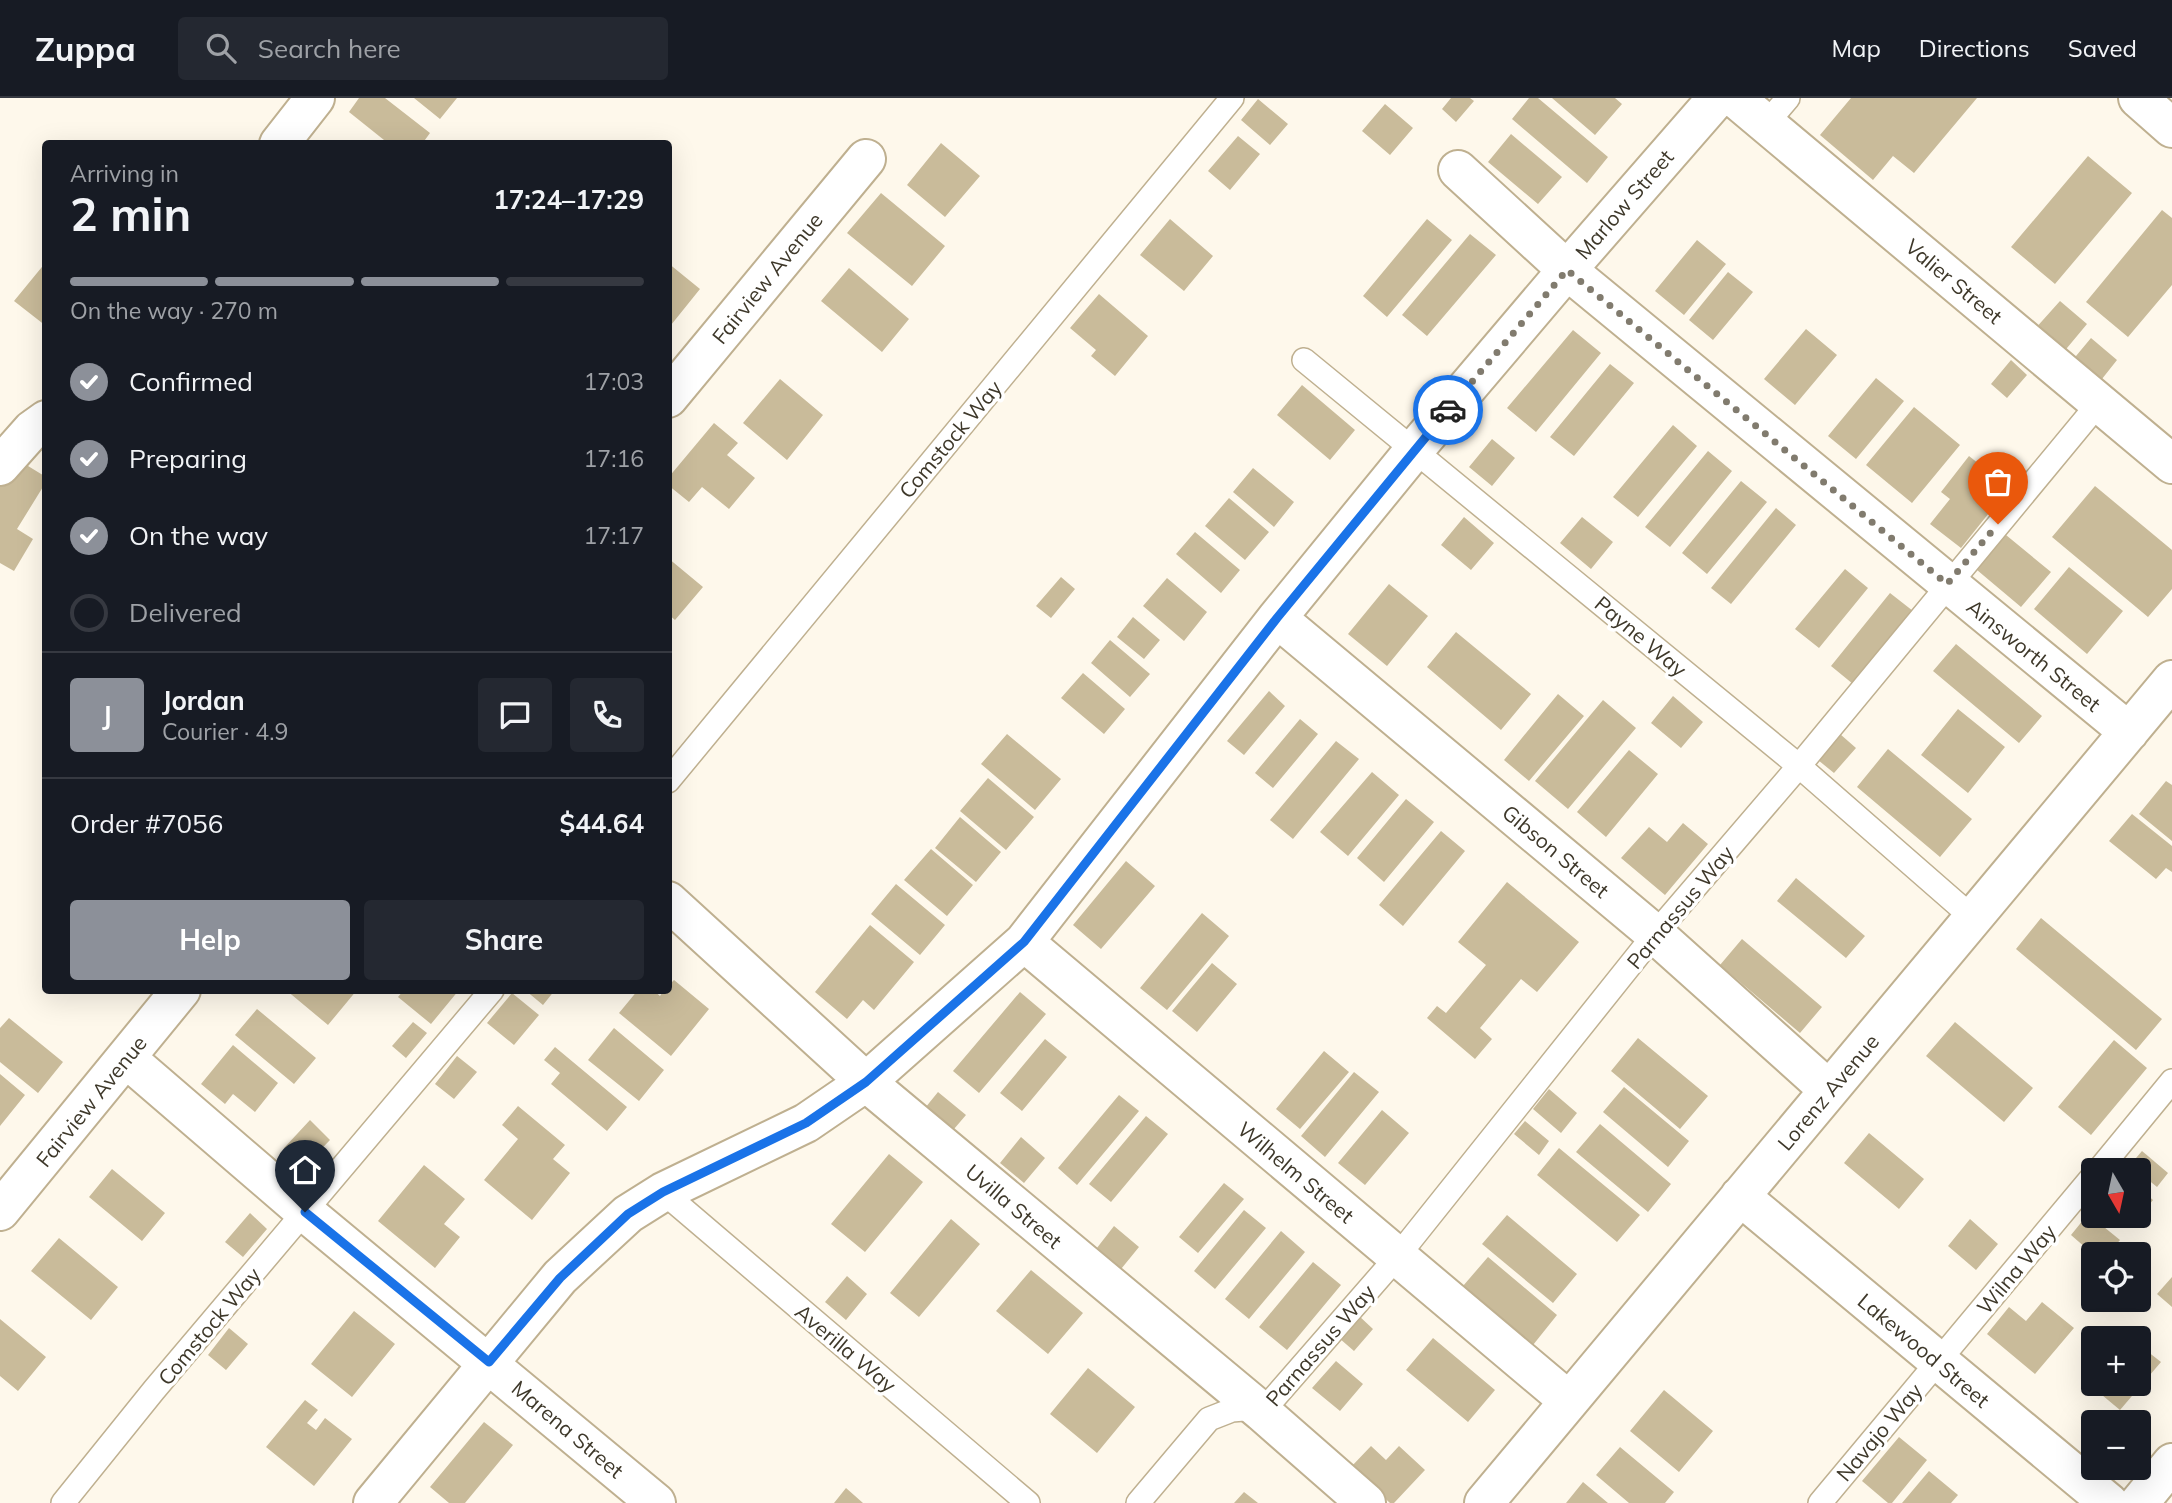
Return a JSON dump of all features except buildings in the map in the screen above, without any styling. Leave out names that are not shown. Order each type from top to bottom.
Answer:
[{"type":"street","points":[[282,140],[315,98]]},
{"type":"street","name":"Marlow Street","points":[[373,1503],[560,1278],[628,1214],[663,1192],[806,1123],[866,1082],[1024,942],[1277,618],[1415,449],[1717,98]]},
{"type":"street","name":"Valier Street","points":[[1735,98],[1777,111],[2099,403],[2172,464]]},
{"type":"street","points":[[2137,98],[2172,128]]},
{"type":"street","name":"Fairview Avenue","points":[[672,393],[866,159]]},
{"type":"street","name":"Ainsworth Street","points":[[1458,170],[1567,270],[2129,732]]},
{"type":"street","points":[[0,466],[42,422]]},
{"type":"street","name":"Gibson Street","points":[[1277,618],[1656,934],[1829,1090]]},
{"type":"street","name":"Lorenz Avenue","points":[[1484,1503],[2172,680]]},
{"type":"street","name":"Uvilla Street","points":[[672,905],[866,1082],[1259,1410],[1366,1503]]},
{"type":"street","name":"Wilhelm Street","points":[[1024,942],[1569,1401]]},
{"type":"street","name":"Fairview Avenue","points":[[0,1211],[178,994]]},
{"type":"street","name":"Marena Street","points":[[126,1058],[305,1212],[656,1503]]},
{"type":"street","name":"Lakewood Street","points":[[1740,1196],[2109,1503]]},
{"type":"street","points":[[2139,1503],[2172,1463]]},
{"type":"lane","name":"Comstock Way","points":[[672,775],[1232,98]]},
{"type":"lane","name":"Payne Way","points":[[1304,360],[1799,766],[1973,918]]},
{"type":"lane","name":"Parnassus Way","points":[[1138,1503],[1209,1419],[1232,1410],[1259,1410],[1397,1257],[1656,934],[1799,766],[2099,403]]},
{"type":"lane","name":"Comstock Way","points":[[63,1503],[489,994]]},
{"type":"lane","points":[[2109,1158],[2172,1082]]},
{"type":"lane","name":"Wilna Way","points":[[1938,1362],[2081,1190]]},
{"type":"lane","name":"Averilla Way","points":[[663,1192],[1028,1503]]},
{"type":"lane","name":"Navajo Way","points":[[1819,1503],[1938,1362]]},
{"type":"way so far","points":[[1448,410],[1567,270],[1947,584],[1998,524]]},
{"type":"route","points":[[305,1212],[489,1362],[560,1278],[628,1214],[663,1192],[806,1123],[866,1082],[1024,942],[1277,618],[1448,410]]}]
